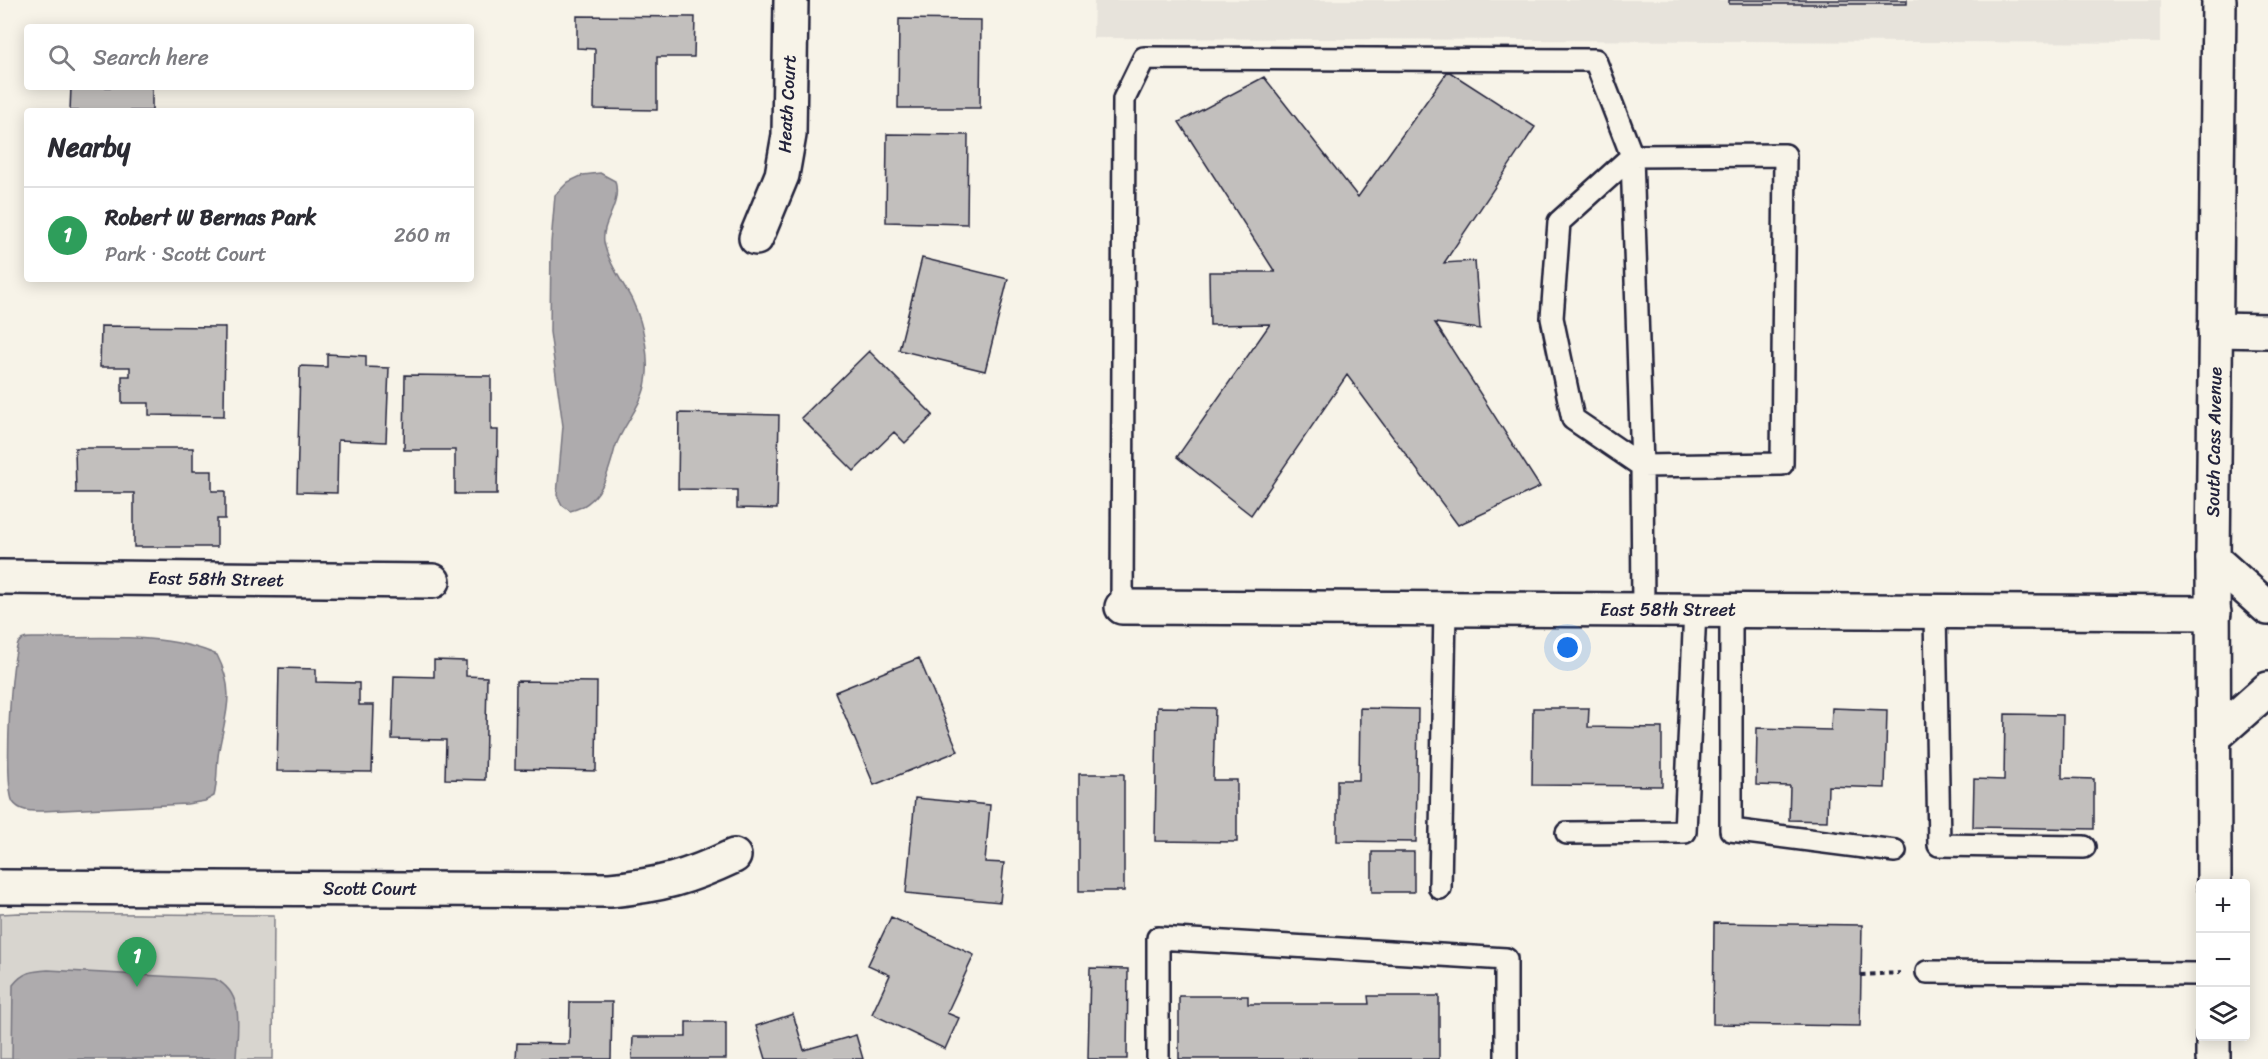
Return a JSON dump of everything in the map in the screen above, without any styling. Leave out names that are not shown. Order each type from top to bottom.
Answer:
[{"type":"street","name":"Heath Court","points":[[756,238],[782,175],[789,135],[791,0]]},
{"type":"street","name":"South Cass Avenue","points":[[2214,879],[2213,559],[2219,0]]},
{"type":"street","points":[[2216,330],[2268,331]]},
{"type":"street","points":[[2213,559],[2268,608]]},
{"type":"street","name":"East 58th Street","points":[[0,577],[433,582]]},
{"type":"street","name":"East 58th Street","points":[[1122,608],[2214,613]]},
{"type":"street","points":[[2215,736],[2268,689]]},
{"type":"street","name":"Scott Court","points":[[0,886],[609,890],[650,886],[688,877],[734,856]]},
{"type":"street","points":[[2213,1041],[2213,1059]]},
{"type":"lane","points":[[1122,608],[1124,99],[1144,58],[1595,60],[1632,156],[1642,466],[1643,610]]},
{"type":"lane","points":[[1785,155],[1782,464],[1642,466],[1573,419],[1552,318],[1559,222],[1632,156],[1785,155]]},
{"type":"lane","points":[[1440,888],[1444,609]]},
{"type":"lane","points":[[1567,833],[1684,832],[1695,610]]},
{"type":"lane","points":[[1731,610],[1731,830],[1895,851]]},
{"type":"lane","points":[[1935,612],[1939,845],[2084,848]]},
{"type":"lane","points":[[1158,1059],[1158,938],[1506,959],[1506,1059]]},
{"type":"lane","points":[[1928,972],[2196,974]]},
{"type":"path","points":[[1861,975],[1928,972]]},
{"type":"shaded area","points":[[1094,0],[2160,0],[2160,43],[1093,38]]},
{"type":"shaded area","points":[[600,173],[615,181],[616,198],[605,227],[604,242],[640,321],[646,344],[647,368],[641,398],[621,433],[602,487],[589,502],[570,511],[562,505],[557,495],[563,426],[550,332],[551,243],[555,195],[568,182],[583,175]]},
{"type":"shaded area","points":[[105,637],[174,642],[217,655],[226,680],[228,702],[218,756],[214,796],[205,801],[187,804],[42,811],[19,808],[13,802],[9,773],[9,722],[13,671],[19,642],[25,639]]},
{"type":"shaded area","points":[[0,914],[274,915],[273,1059],[0,1059]]},
{"type":"shaded area","points":[[48,970],[215,979],[232,994],[236,1003],[238,1025],[236,1059],[12,1059],[13,985],[20,977],[28,973]]},
{"type":"building","points":[[1729,0],[1907,0],[1907,4],[1729,4]]},
{"type":"building","points":[[577,16],[695,17],[694,57],[657,57],[657,110],[594,109],[595,49],[577,48]]},
{"type":"building","points":[[899,19],[981,20],[980,108],[898,108]]},
{"type":"building","points":[[1448,71],[1535,127],[1444,263],[1475,261],[1480,329],[1435,323],[1540,487],[1458,525],[1347,375],[1251,515],[1177,457],[1270,324],[1210,325],[1209,272],[1275,272],[1179,122],[1264,77],[1358,197]]},
{"type":"building","points":[[71,90],[152,90],[152,108],[70,108]]},
{"type":"building","points":[[887,134],[968,135],[967,224],[886,222]]},
{"type":"building","points":[[922,258],[1008,279],[985,371],[899,350]]},
{"type":"building","points":[[101,326],[225,327],[224,416],[149,415],[149,403],[122,403],[122,376],[130,376],[130,367],[100,367]]},
{"type":"building","points":[[869,351],[933,415],[905,443],[894,432],[854,471],[801,418]]},
{"type":"building","points":[[327,354],[366,356],[366,367],[389,368],[386,442],[338,440],[337,493],[297,492],[300,366],[327,367]]},
{"type":"building","points":[[405,375],[491,376],[491,430],[498,430],[497,494],[455,494],[455,450],[404,450]]},
{"type":"building","points":[[679,413],[779,415],[777,509],[737,508],[737,490],[678,489]]},
{"type":"building","points":[[75,448],[193,448],[193,471],[212,471],[212,491],[225,491],[225,519],[217,519],[217,547],[134,547],[134,493],[76,493]]},
{"type":"building","points":[[919,658],[958,751],[874,785],[835,692]]},
{"type":"building","points":[[434,660],[466,661],[466,676],[487,677],[485,780],[445,779],[446,740],[392,739],[394,676],[434,677]]},
{"type":"building","points":[[279,668],[316,669],[316,682],[359,683],[359,705],[374,705],[372,772],[277,771]]},
{"type":"building","points":[[516,681],[597,682],[596,771],[515,769]]},
{"type":"building","points":[[1157,707],[1215,708],[1213,780],[1237,780],[1237,842],[1155,841]]},
{"type":"building","points":[[1360,708],[1418,709],[1416,842],[1337,841],[1337,780],[1359,780]]},
{"type":"building","points":[[1533,708],[1589,708],[1588,727],[1662,728],[1662,786],[1532,785]]},
{"type":"building","points":[[1832,708],[1887,710],[1885,788],[1828,786],[1827,821],[1789,820],[1790,786],[1756,785],[1757,728],[1831,730]]},
{"type":"building","points":[[2005,714],[2063,715],[2062,778],[2094,779],[2094,829],[1973,827],[1974,779],[2004,780]]},
{"type":"building","points":[[1079,774],[1124,774],[1124,891],[1079,891]]},
{"type":"building","points":[[915,798],[990,805],[985,862],[1004,863],[1000,902],[906,893]]},
{"type":"building","points":[[1372,852],[1414,852],[1414,892],[1372,892]]},
{"type":"building","points":[[891,917],[974,955],[947,1013],[959,1018],[945,1049],[872,1014],[890,975],[868,965]]},
{"type":"building","points":[[1714,923],[1862,925],[1860,1026],[1713,1024]]},
{"type":"building","points":[[1090,968],[1128,969],[1127,1059],[1088,1059]]},
{"type":"building","points":[[1179,996],[1248,996],[1248,1004],[1369,1004],[1368,996],[1439,996],[1439,1059],[1179,1059]]},
{"type":"building","points":[[570,1002],[612,1002],[611,1059],[516,1059],[517,1043],[569,1044]]},
{"type":"building","points":[[793,1014],[804,1050],[856,1035],[863,1059],[766,1059],[756,1026]]},
{"type":"building","points":[[686,1022],[726,1022],[726,1059],[632,1059],[633,1037],[686,1037]]},
{"type":"place","name":"Robert W Bernas Park","points":[[137,987]]}]
